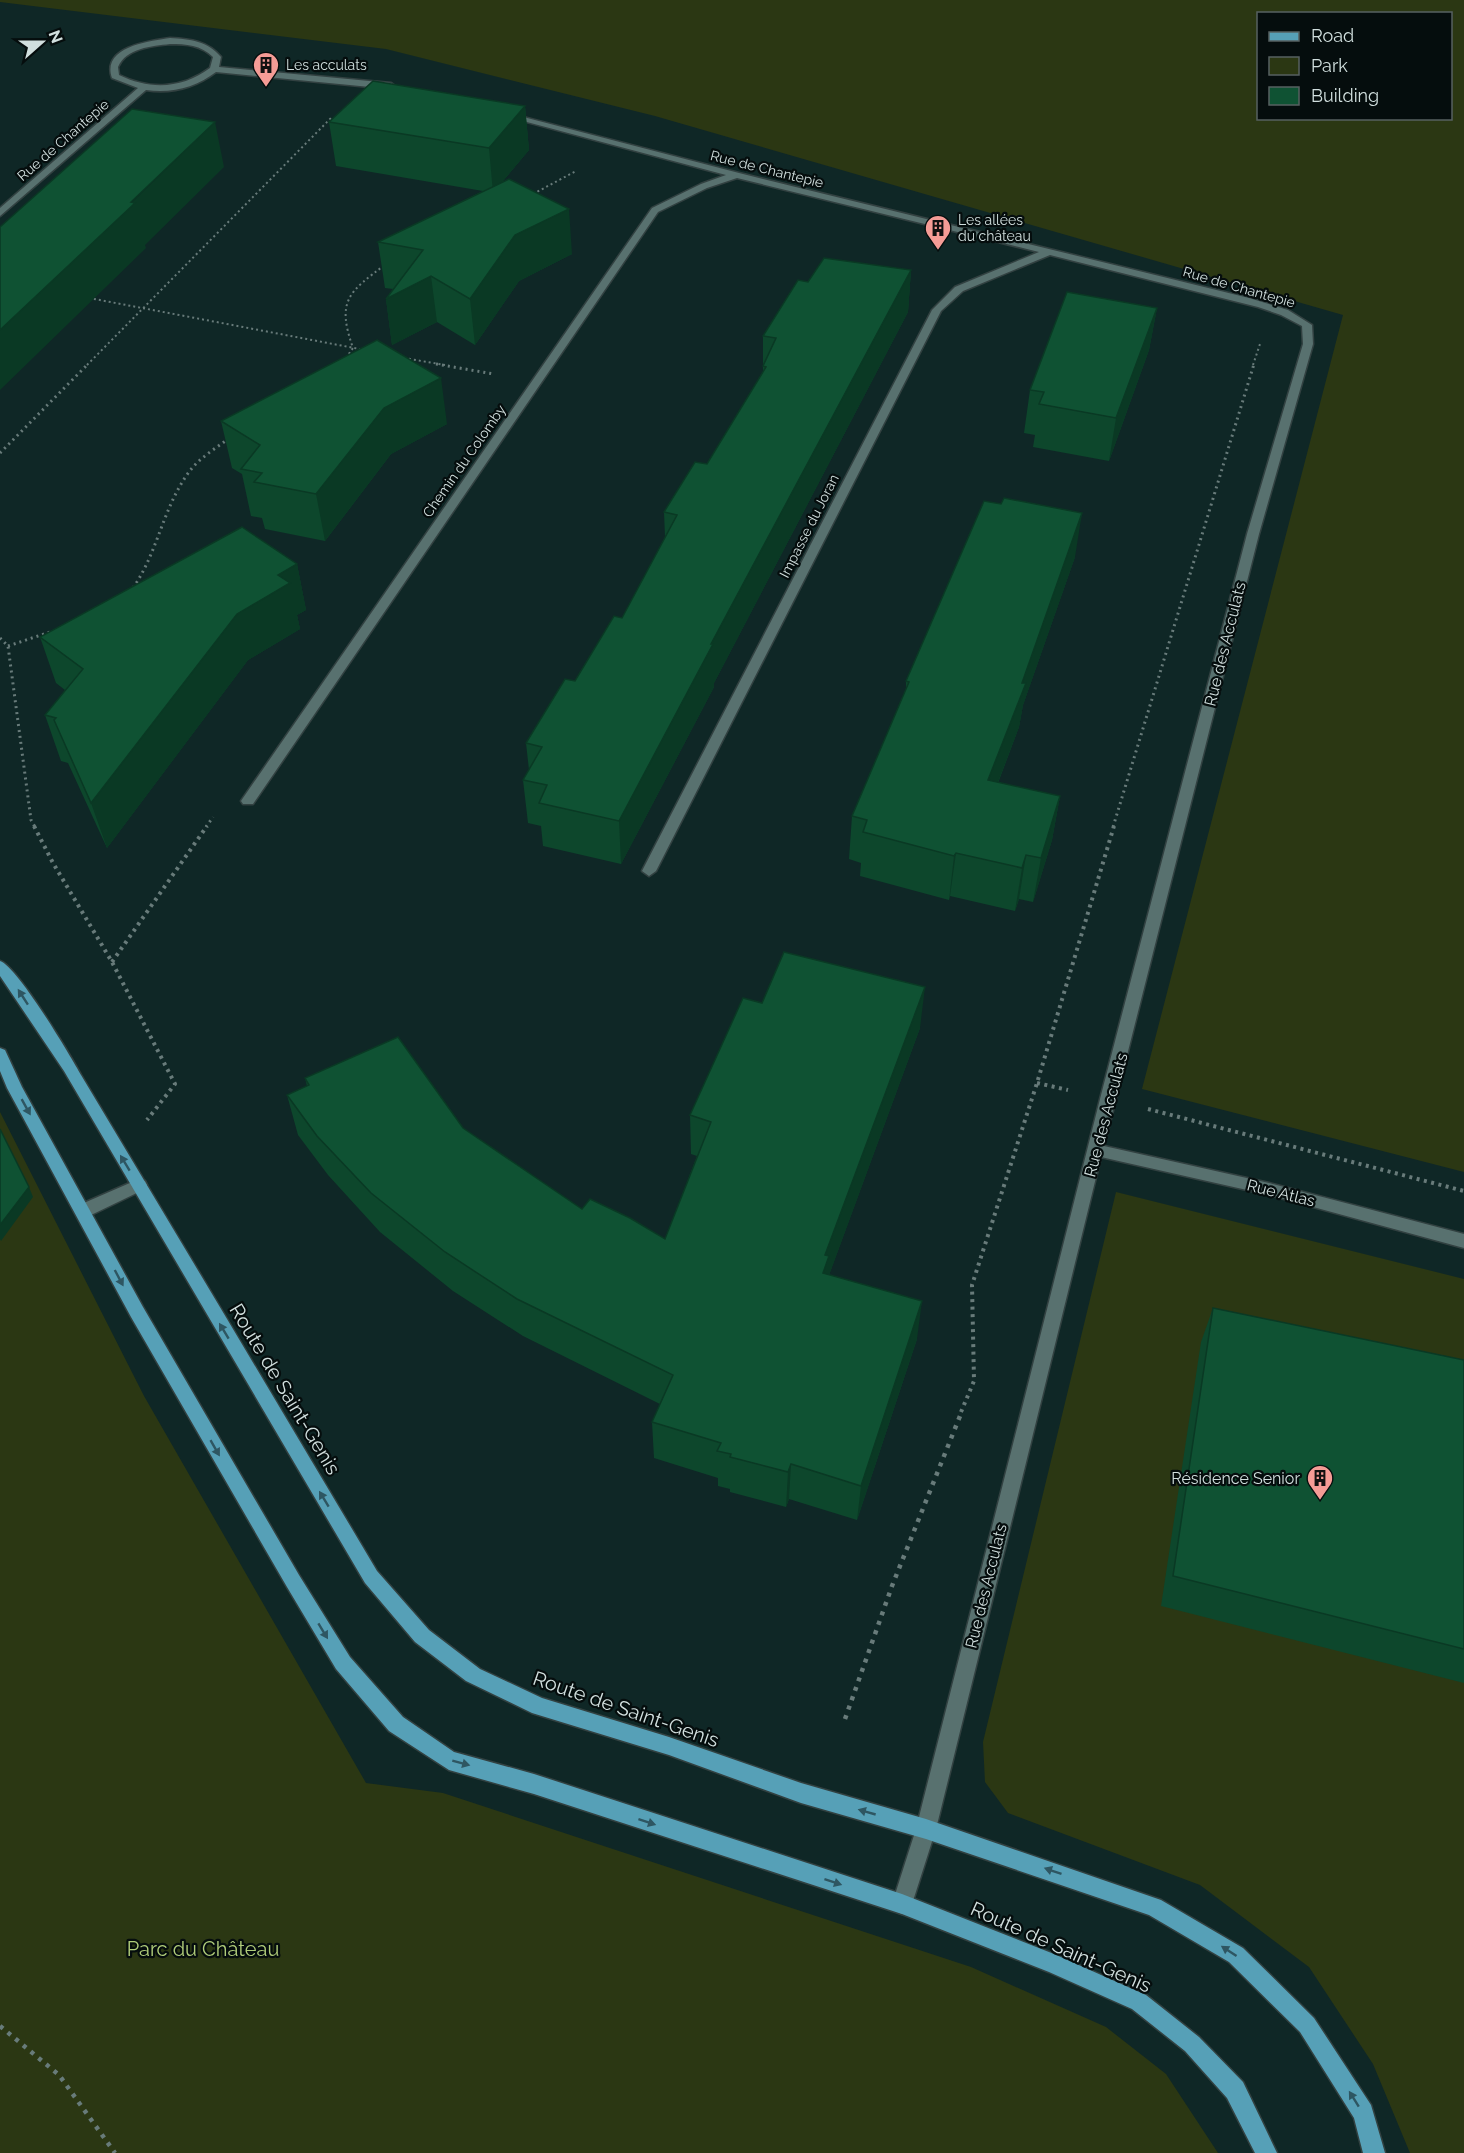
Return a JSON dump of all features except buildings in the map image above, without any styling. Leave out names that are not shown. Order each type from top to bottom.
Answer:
[{"type":"main road","name":"Route de Saint-Genis","points":[[0,966],[13,981],[69,1067],[371,1577],[422,1636],[473,1675],[539,1706],[669,1746],[801,1794],[926,1829],[1154,1907],[1236,1955],[1307,2025],[1363,2113],[1374,2153]]},
{"type":"main road","name":"Route de Saint-Genis","points":[[0,1054],[15,1088],[196,1415],[343,1663],[396,1724],[449,1760],[534,1784],[902,1904],[1054,1964],[1139,2002],[1192,2044],[1235,2090],[1266,2153]]},
{"type":"street","points":[[177,41],[201,45],[212,50],[217,57],[214,69],[201,79],[179,86],[143,88],[129,84],[115,76],[113,69],[116,60],[122,55],[153,43],[177,41]]},
{"type":"street","points":[[214,69],[365,83],[406,90]]},
{"type":"street","name":"Rue de Chantepie","points":[[0,213],[143,88]]},
{"type":"street","name":"Rue de Chantepie","points":[[495,111],[736,175],[1051,251],[1279,310],[1296,317],[1306,326]]},
{"type":"street","name":"Chemin du Colomby","points":[[248,801],[656,210],[704,186],[736,175]]},
{"type":"street","name":"Impasse du Joran","points":[[649,871],[937,310],[959,289],[1051,251]]},
{"type":"street","name":"Rue des Acculats","points":[[902,1904],[926,1829],[1108,1099],[1253,534],[1308,344],[1306,326]]},
{"type":"street","name":"Rue Atlas","points":[[1096,1150],[1269,1189],[1464,1241]]},
{"type":"street","points":[[83,1211],[139,1185]]},
{"type":"path","points":[[0,453],[365,83]]},
{"type":"path","points":[[531,195],[548,188],[618,144]]},
{"type":"path","points":[[353,348],[344,322],[352,290],[390,261]]},
{"type":"path","points":[[87,298],[364,350]]},
{"type":"path","points":[[845,1719],[892,1586],[974,1381],[972,1285],[1037,1083],[1203,525],[1261,343],[1259,336]]},
{"type":"path","points":[[341,366],[353,348]]},
{"type":"path","points":[[399,357],[536,382]]},
{"type":"path","points":[[127,594],[152,560],[164,523],[190,471],[229,438]]},
{"type":"path","points":[[8,646],[51,632]]},
{"type":"path","points":[[0,638],[8,646],[31,820],[53,863],[112,962],[175,1084],[144,1123]]},
{"type":"path","points":[[112,962],[230,792],[248,801]]},
{"type":"path","points":[[1037,1083],[1108,1099],[1464,1191]]},
{"type":"path","points":[[0,2026],[59,2075],[115,2153]]},
{"type":"green space","points":[[0,0],[1464,0],[1464,1172],[1142,1089],[1343,315],[655,116],[386,49],[0,2]]},
{"type":"green space","name":"Parc du Château","points":[[0,1112],[144,1396],[366,1783],[443,1793],[971,1967],[1106,2027],[1166,2074],[1218,2153],[0,2153]]},
{"type":"green space","points":[[1116,1192],[1464,1279],[1464,2153],[1410,2153],[1373,2064],[1309,1967],[1200,1885],[1008,1813],[985,1782],[983,1742]]},
{"type":"place","name":"Les acculats","points":[[266,88]]},
{"type":"place","name":"Les allées du château","points":[[938,251]]},
{"type":"place","name":"Résidence Senior","points":[[1320,1501]]}]
